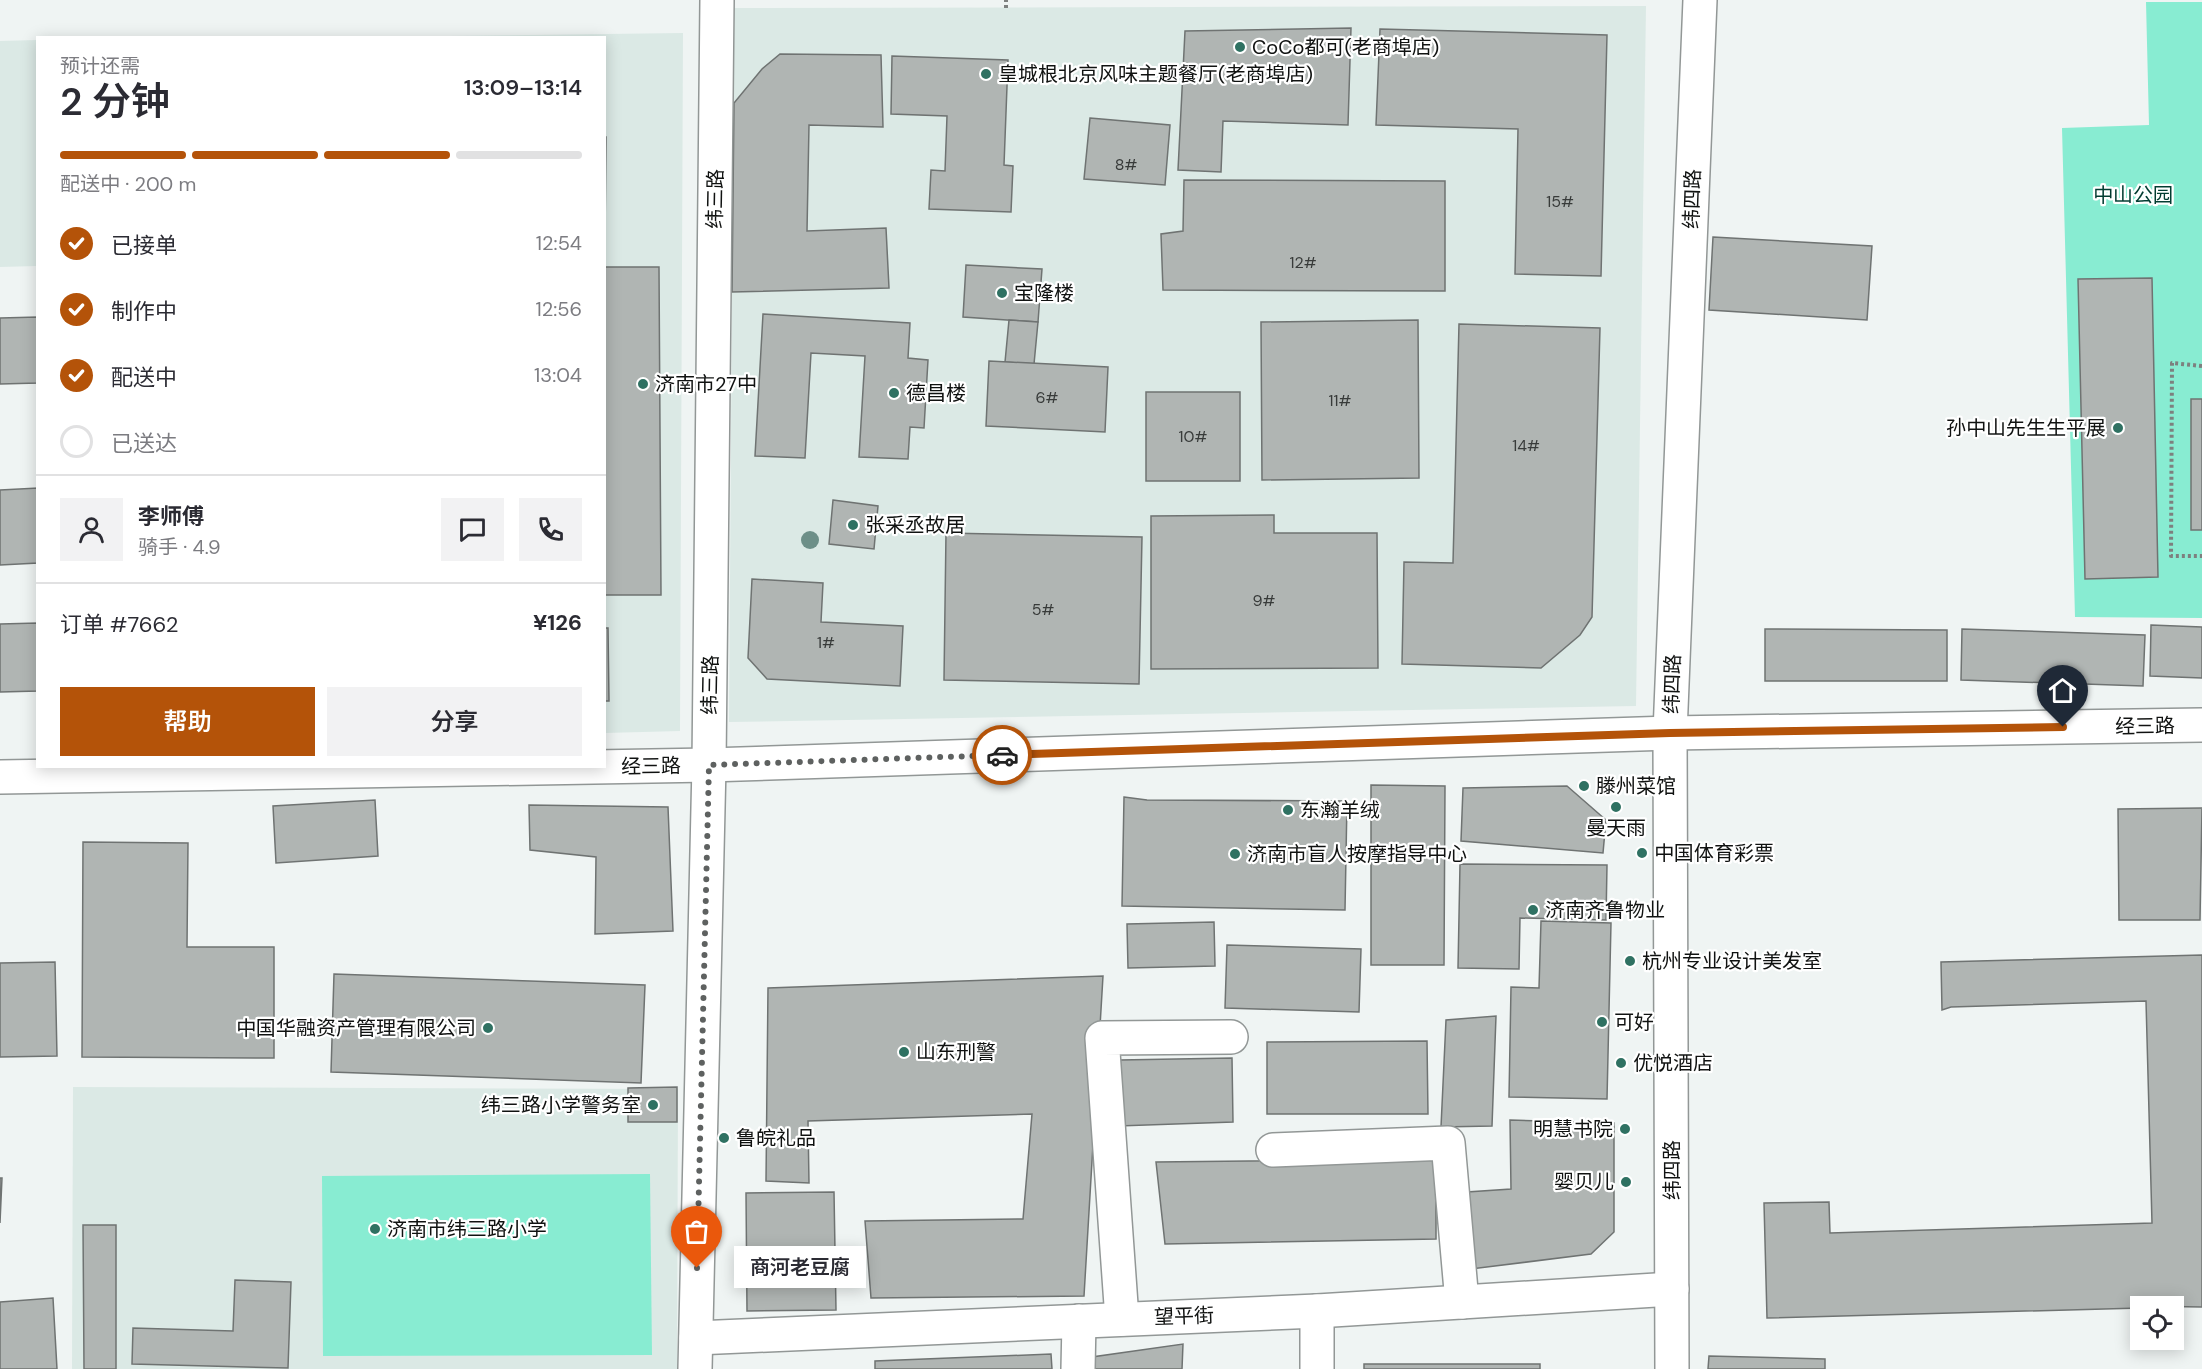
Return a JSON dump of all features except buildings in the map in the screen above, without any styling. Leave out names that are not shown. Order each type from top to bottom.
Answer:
[{"type":"street","name":"纬三路","points":[[695,1354],[709,765],[717,0]]},
{"type":"street","name":"纬四路","points":[[1672,1369],[1670,733],[1700,0]]},
{"type":"street","name":"经三路","points":[[606,767],[1670,733],[2202,725]]},
{"type":"street","name":"经三路","points":[[0,777],[532,768]]},
{"type":"street","points":[[1122,1319],[1102,1038],[1231,1037]]},
{"type":"street","points":[[1273,1150],[1448,1143],[1462,1302]]},
{"type":"street","name":"望平街","points":[[695,1354],[1079,1321],[1317,1311],[1672,1289]]},
{"type":"street","points":[[1317,1311],[1317,1369]]},
{"type":"street","points":[[1078,1369],[1079,1321]]},
{"type":"path","points":[[1006,0],[1006,8]]},
{"type":"path","points":[[2202,366],[2172,363],[2171,556],[2202,556]]},
{"type":"shaded area","points":[[1646,6],[1636,706],[729,722],[734,8]]},
{"type":"shaded area","name":"济南市27中","points":[[683,33],[680,731],[606,733],[606,36],[445,36]]},
{"type":"shaded area","points":[[36,40],[36,266],[0,267],[0,41]]},
{"type":"shaded area","name":"济南市纬三路小学","points":[[73,1087],[678,1089],[677,1369],[72,1369]]},
{"type":"green space","name":"中山公园","points":[[2146,2],[2202,2],[2202,618],[2075,617],[2062,128],[2149,125]]},
{"type":"green space","points":[[650,1174],[652,1355],[323,1356],[322,1176]]},
{"type":"way so far","points":[[697,1268],[709,765],[1002,755]]},
{"type":"place","name":"CoCo都可(老商埠店)","points":[[1240,47]]},
{"type":"place","name":"皇城根北京风味主题餐厅(老商埠店)","points":[[986,74]]},
{"type":"place","name":"宝隆楼","points":[[1002,293]]},
{"type":"place","name":"济南市27中","points":[[643,384]]},
{"type":"place","name":"德昌楼","points":[[894,393]]},
{"type":"place","name":"孙中山先生生平展","points":[[2118,428]]},
{"type":"place","name":"张采丞故居","points":[[853,525]]},
{"type":"place","name":"滕州菜馆","points":[[1584,786]]},
{"type":"place","name":"曼天雨","points":[[1616,807]]},
{"type":"place","name":"东瀚羊绒","points":[[1288,810]]},
{"type":"place","name":"中国体育彩票","points":[[1642,853]]},
{"type":"place","name":"济南市盲人按摩指导中心","points":[[1235,854]]},
{"type":"place","name":"济南齐鲁物业","points":[[1533,910]]},
{"type":"place","name":"杭州专业设计美发室","points":[[1630,961]]},
{"type":"place","name":"可好","points":[[1602,1022]]},
{"type":"place","name":"中国华融资产管理有限公司","points":[[488,1028]]},
{"type":"place","name":"山东刑警","points":[[904,1052]]},
{"type":"place","name":"优悦酒店","points":[[1621,1063]]},
{"type":"place","name":"纬三路小学警务室","points":[[653,1105]]},
{"type":"place","name":"明慧书院","points":[[1625,1129]]},
{"type":"place","name":"鲁皖礼品","points":[[724,1138]]},
{"type":"place","name":"婴贝儿","points":[[1626,1182]]},
{"type":"place","name":"济南市纬三路小学","points":[[375,1229]]},
{"type":"place","name":"商河老豆腐","points":[[697,1268]]},
{"type":"route","points":[[1002,755],[1670,733],[2063,727]]}]
